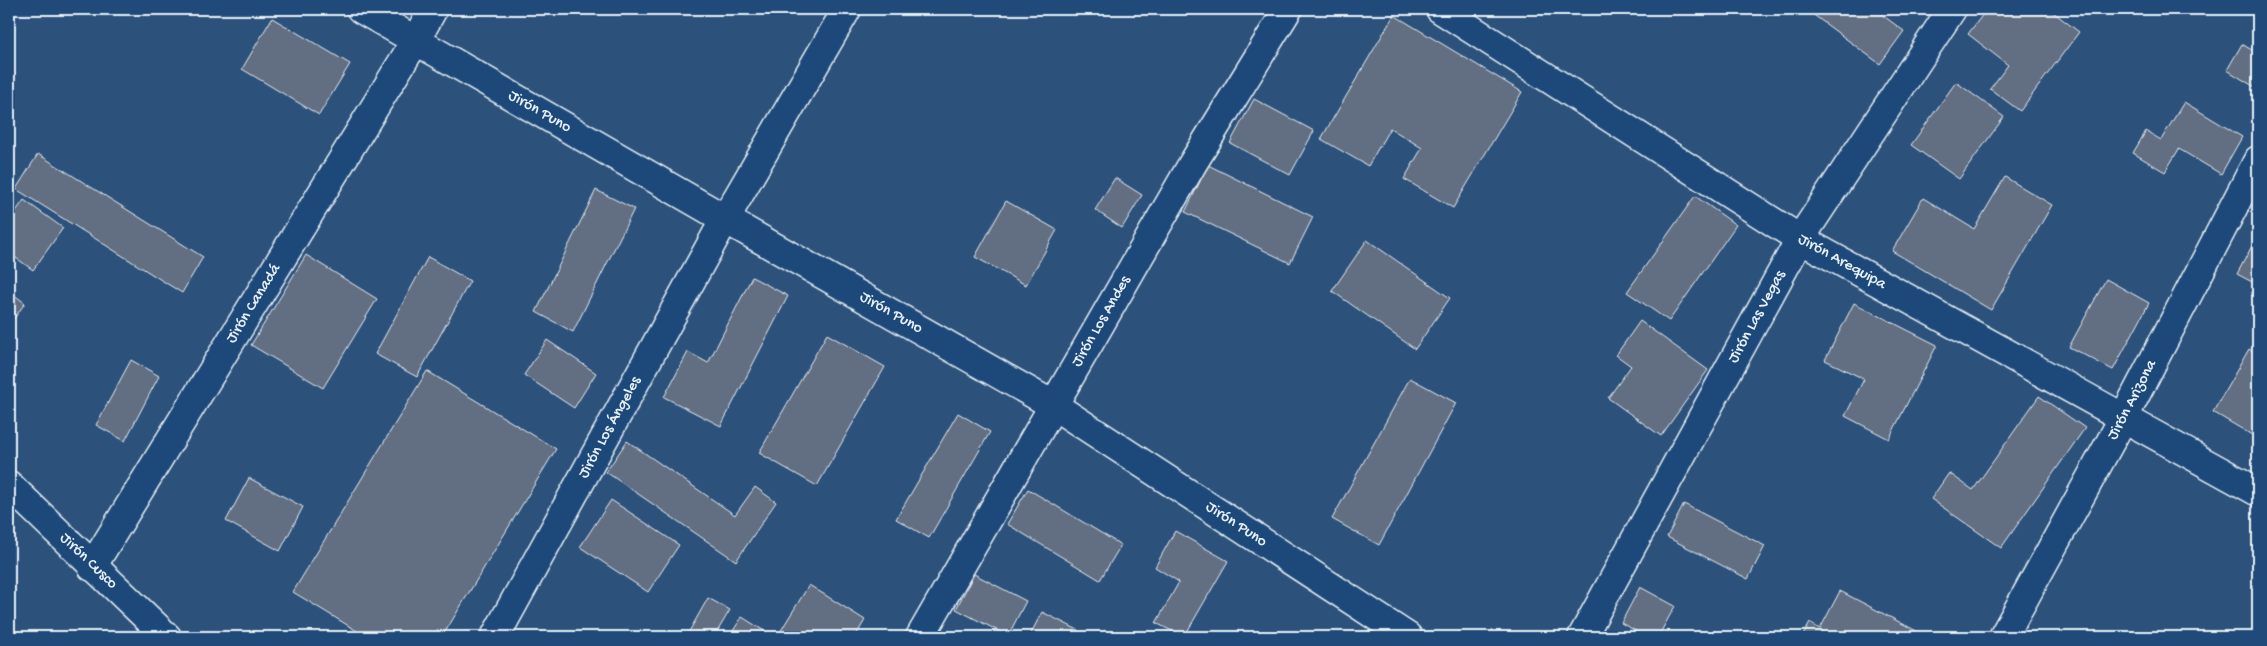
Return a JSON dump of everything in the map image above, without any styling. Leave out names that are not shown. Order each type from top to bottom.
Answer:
[{"type":"street","name":"Jirón Puno","points":[[361,9],[725,220],[1052,405],[1408,637]]},
{"type":"street","name":"Jirón Canadá","points":[[92,568],[416,40],[433,9]]},
{"type":"street","name":"Jirón Los Ángeles","points":[[495,637],[725,220],[847,9]]},
{"type":"street","name":"Jirón Los Andes","points":[[920,637],[1052,405],[1198,155],[1288,9]]},
{"type":"street","name":"Jirón Arequipa","points":[[1440,9],[1800,239],[2258,492]]},
{"type":"street","name":"Jirón Las Vegas","points":[[1582,637],[1800,239],[1952,9]]},
{"type":"street","name":"Jirón Arizona","points":[[2003,637],[2124,417],[2258,160]]},
{"type":"street","name":"Jirón Cusco","points":[[9,485],[92,568],[167,637]]},
{"type":"building","points":[[1808,9],[1874,9],[1904,31],[1880,64]]},
{"type":"building","points":[[1987,9],[2049,9],[2079,32],[2020,111],[1990,89],[2008,65],[1968,34]]},
{"type":"building","points":[[1394,15],[1522,92],[1453,208],[1404,179],[1422,148],[1390,128],[1368,166],[1321,139]]},
{"type":"building","points":[[272,18],[350,64],[319,115],[242,69]]},
{"type":"building","points":[[2242,44],[2258,54],[2258,89],[2227,70]]},
{"type":"building","points":[[1956,82],[2004,117],[1959,179],[1911,145]]},
{"type":"building","points":[[1254,99],[1314,131],[1290,175],[1230,143]]},
{"type":"building","points":[[2184,102],[2242,137],[2221,174],[2179,149],[2165,172],[2133,153],[2146,131],[2161,140]]},
{"type":"building","points":[[38,154],[203,257],[182,293],[16,189]]},
{"type":"building","points":[[1208,165],[1313,217],[1290,263],[1185,212]]},
{"type":"building","points":[[2005,177],[2052,205],[1991,310],[1892,251],[1923,198],[1974,229]]},
{"type":"building","points":[[1115,178],[1142,195],[1122,228],[1095,210]]},
{"type":"building","points":[[596,190],[634,209],[573,332],[536,312]]},
{"type":"building","points":[[1695,196],[1736,225],[1669,321],[1627,292]]},
{"type":"building","points":[[24,200],[63,228],[33,270],[9,253],[9,221]]},
{"type":"building","points":[[1006,201],[1057,230],[1026,285],[975,257]]},
{"type":"building","points":[[1367,240],[1450,298],[1415,349],[1332,291]]},
{"type":"building","points":[[2253,244],[2258,247],[2258,285],[2237,274]]},
{"type":"building","points":[[306,255],[377,299],[323,388],[251,345]]},
{"type":"building","points":[[428,257],[470,281],[417,377],[375,354]]},
{"type":"building","points":[[752,277],[788,296],[721,426],[664,397],[688,352],[708,363]]},
{"type":"building","points":[[2106,279],[2149,303],[2113,370],[2069,347]]},
{"type":"building","points":[[9,291],[25,303],[9,326]]},
{"type":"building","points":[[1854,303],[1937,345],[1889,439],[1845,416],[1864,379],[1825,360]]},
{"type":"building","points":[[1640,321],[1708,370],[1661,436],[1608,398],[1631,366],[1616,355]]},
{"type":"building","points":[[827,334],[885,367],[817,486],[759,453]]},
{"type":"building","points":[[547,340],[596,373],[574,408],[524,375]]},
{"type":"building","points":[[2249,349],[2258,354],[2257,438],[2213,412]]},
{"type":"building","points":[[131,360],[159,376],[125,441],[96,425]]},
{"type":"building","points":[[427,371],[556,449],[442,637],[367,637],[293,592]]},
{"type":"building","points":[[1410,378],[1456,403],[1379,545],[1332,519]]},
{"type":"building","points":[[2039,396],[2085,428],[2001,548],[1931,499],[1949,473],[1973,490]]},
{"type":"building","points":[[958,413],[990,432],[929,538],[896,519]]},
{"type":"building","points":[[627,441],[735,515],[755,487],[776,502],[736,561],[606,472]]},
{"type":"building","points":[[249,478],[303,507],[280,551],[226,521]]},
{"type":"building","points":[[1028,489],[1121,545],[1100,580],[1007,524]]},
{"type":"building","points":[[611,500],[679,545],[648,592],[580,547]]},
{"type":"building","points":[[1684,504],[1765,546],[1748,579],[1667,537]]},
{"type":"building","points":[[1175,531],[1228,561],[1184,637],[1156,623],[1179,582],[1155,567]]},
{"type":"building","points":[[974,574],[1026,601],[1008,636],[956,609]]},
{"type":"building","points":[[809,585],[865,620],[855,637],[777,637]]},
{"type":"building","points":[[1640,587],[1675,606],[1658,637],[1647,637],[1621,623]]},
{"type":"building","points":[[1840,591],[1928,637],[1802,637],[1810,623],[1820,629]]},
{"type":"building","points":[[708,598],[730,610],[714,637],[686,637]]},
{"type":"building","points":[[1042,612],[1078,630],[1074,637],[1029,637]]},
{"type":"building","points":[[742,617],[774,637],[729,637]]}]
